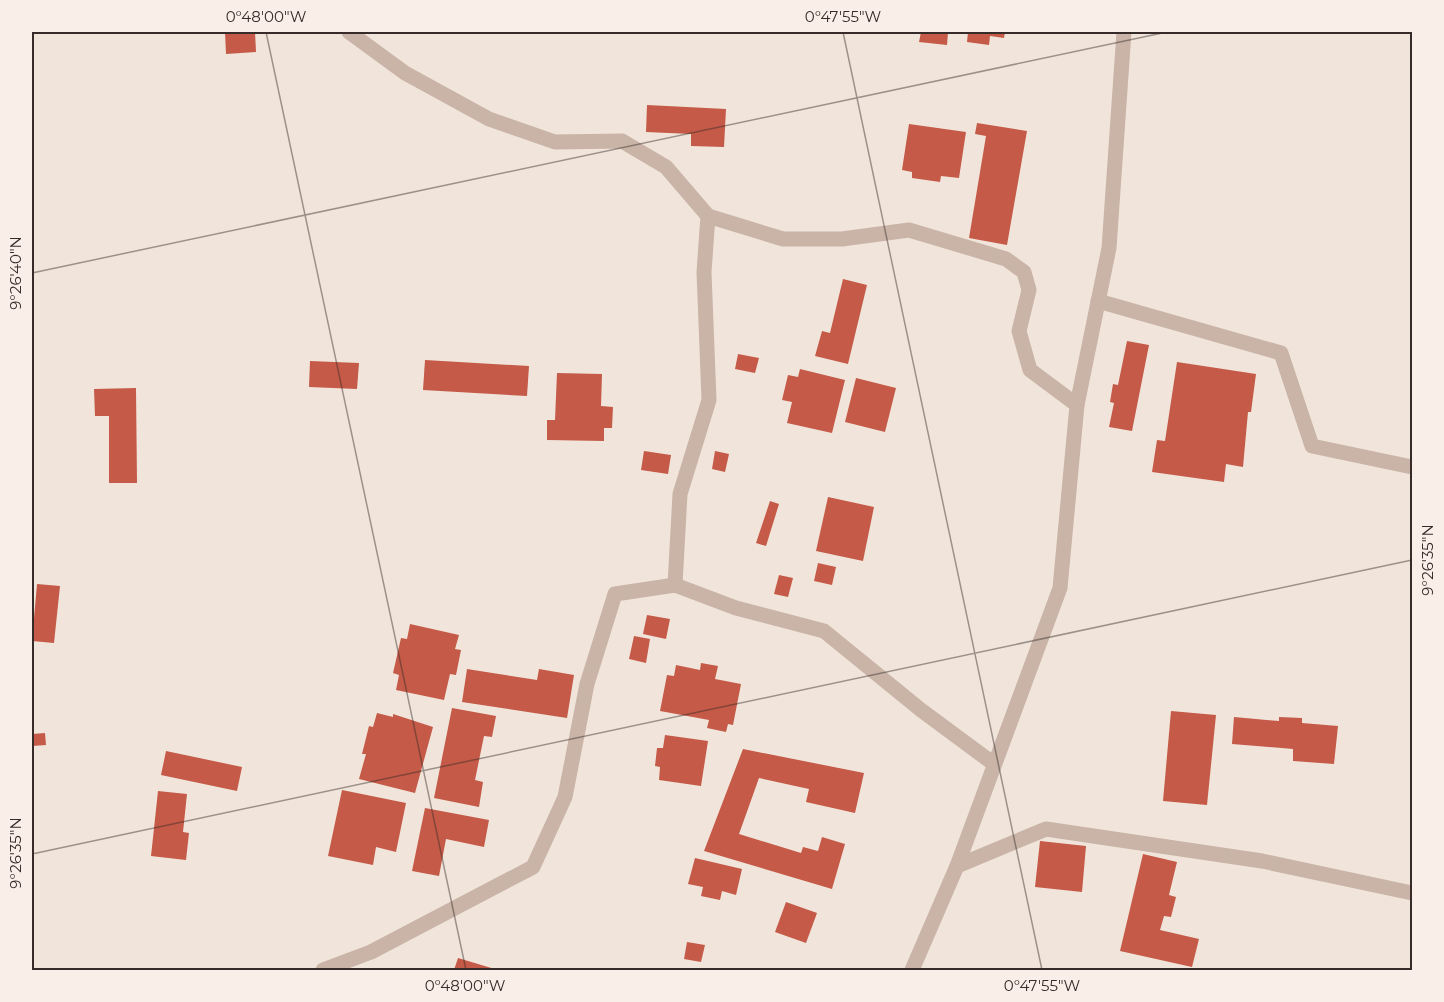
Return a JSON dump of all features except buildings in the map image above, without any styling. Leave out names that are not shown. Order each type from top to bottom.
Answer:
[{"type":"street","points":[[349,32],[405,73],[489,119],[555,142],[622,141],[666,167],[708,216],[783,239],[842,239],[909,230],[1006,259],[1024,272],[1029,290],[1019,332],[1030,370],[1077,405]]},
{"type":"street","points":[[912,970],[957,866],[1060,588],[1077,405],[1109,249],[1124,32]]},
{"type":"street","points":[[675,585],[680,494],[709,399],[704,272],[708,216]]},
{"type":"street","points":[[1098,301],[1281,353],[1312,446],[1413,467]]},
{"type":"street","points":[[323,970],[371,952],[533,867],[565,797],[587,684],[615,594],[675,585],[736,608],[824,631],[921,710],[994,764]]},
{"type":"street","points":[[957,866],[1046,829],[1262,861],[1413,893]]}]
